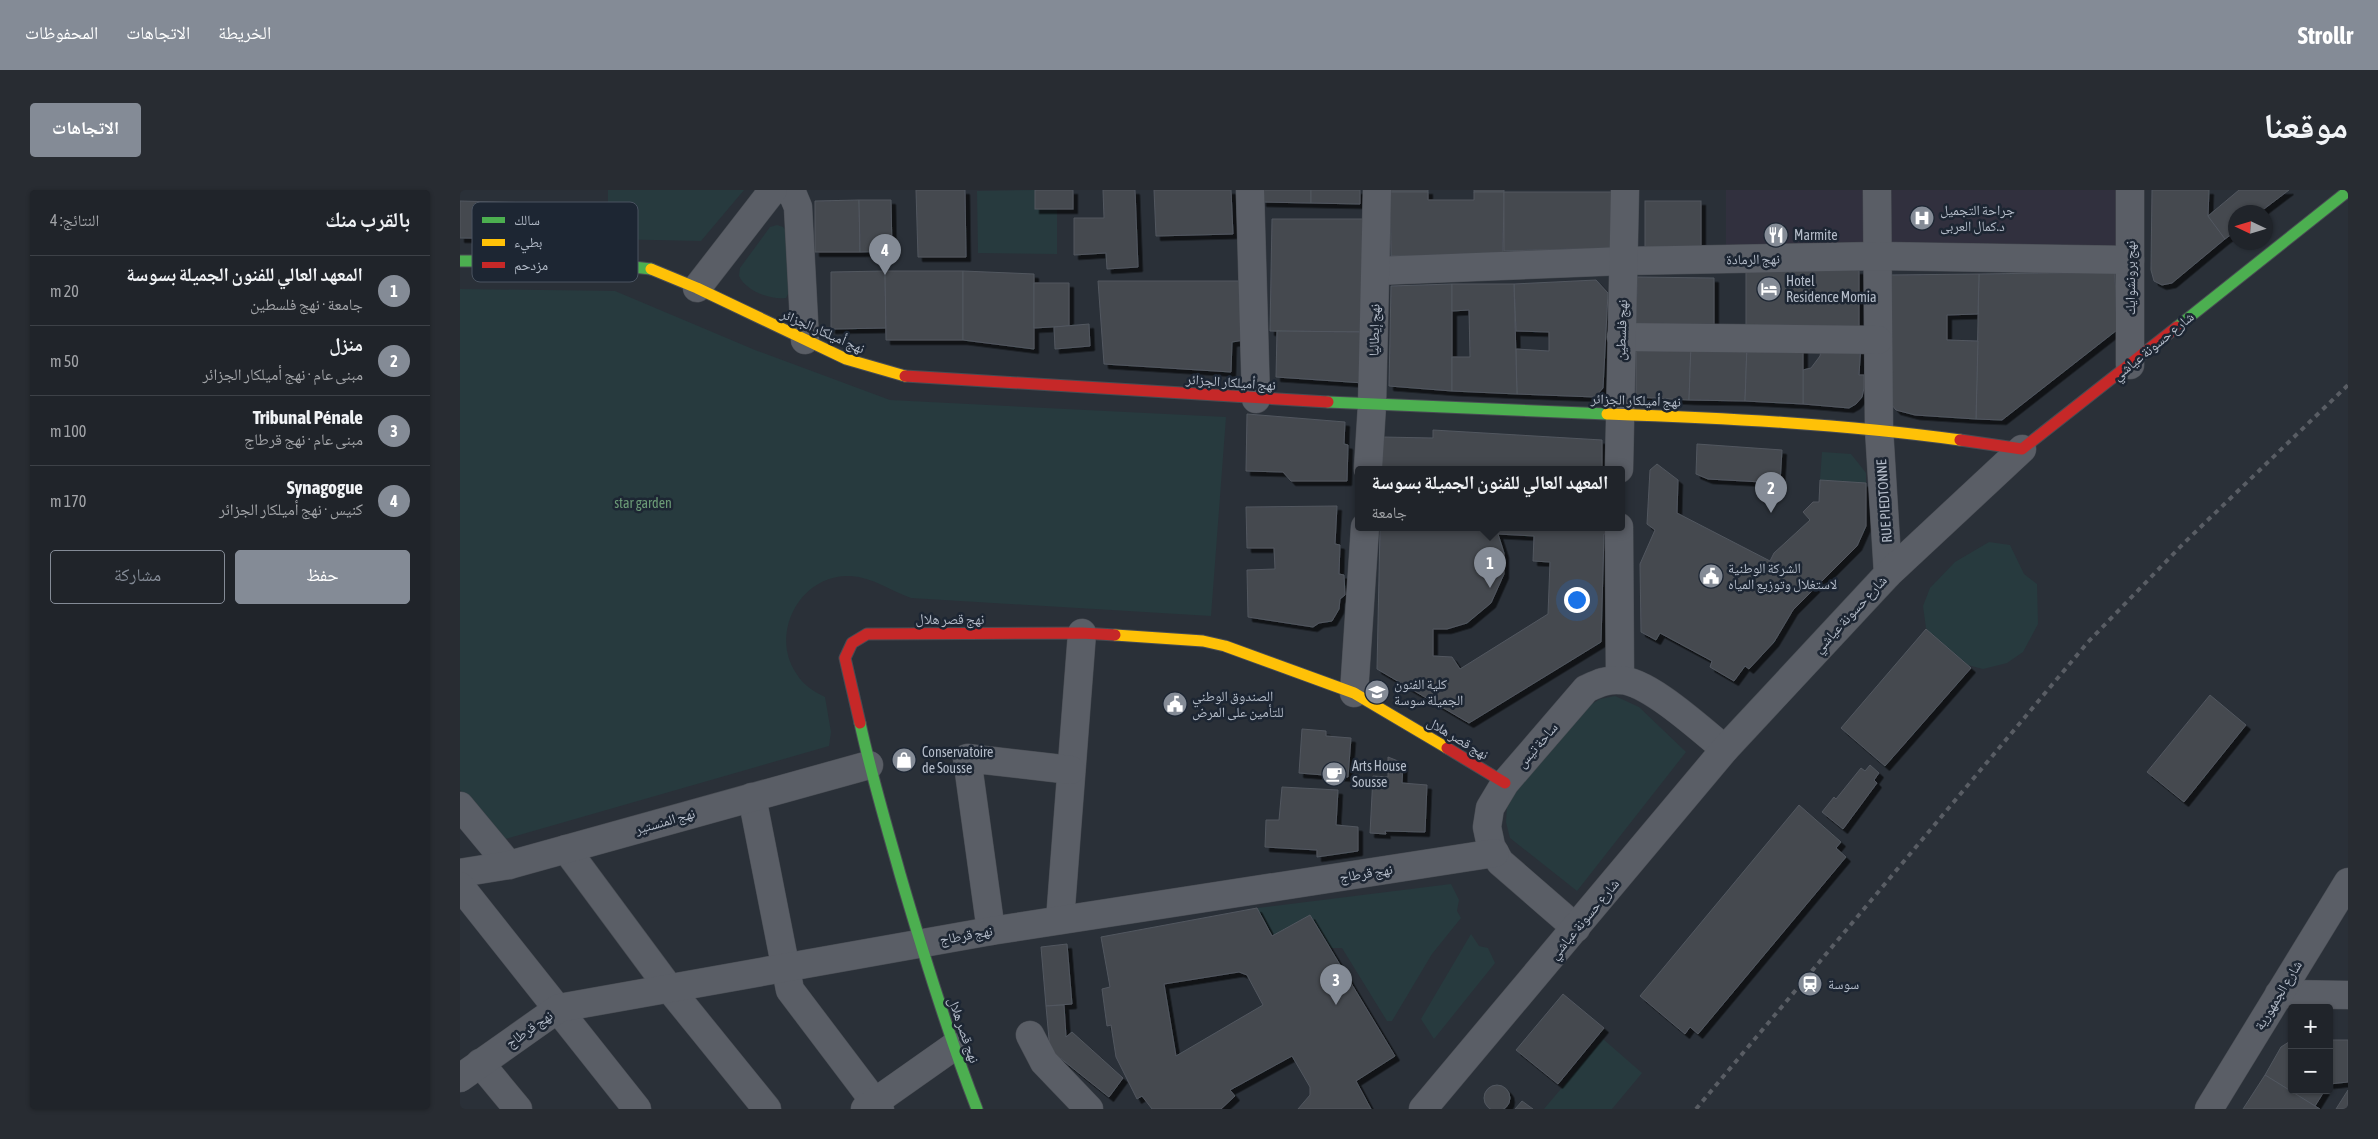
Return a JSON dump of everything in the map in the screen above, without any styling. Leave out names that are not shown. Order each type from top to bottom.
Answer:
[{"type":"main road","name":"شارع حسونة عياشي","points":[[2022,449],[2348,191]]},
{"type":"main road","name":"نهج أميلكار الجزائر","points":[[638,267],[648,268],[697,288],[846,359],[902,376],[1372,405],[1749,419],[1879,429],[2022,449]]},
{"type":"main road","name":"نهج قصر هلال","points":[[977,1109],[953,1047],[920,943],[870,765],[845,658],[846,650],[859,636],[867,634],[1082,633],[1203,641],[1225,646],[1354,693],[1504,784]]},
{"type":"street","points":[[697,288],[774,190]]},
{"type":"street","points":[[786,190],[793,196],[798,207],[805,340]]},
{"type":"street","points":[[1250,190],[1256,399]]},
{"type":"street","name":"نهج إيطاليا","points":[[1368,466],[1376,270],[1376,190]]},
{"type":"street","name":"نهج فلسطين","points":[[1619,466],[1625,190]]},
{"type":"street","name":"RUE PIEDTONNE","points":[[1878,190],[1879,429],[1888,574]]},
{"type":"street","name":"نهج برونشوايك","points":[[2130,190],[2130,365]]},
{"type":"street","name":"نهج الرمادة","points":[[1376,270],[1623,261],[1878,256],[2130,260]]},
{"type":"street","points":[[1621,337],[1878,340]]},
{"type":"street","name":"شارع حسونة عياشي","points":[[1423,1109],[1725,749],[1888,574],[2022,449]]},
{"type":"street","points":[[1354,693],[1365,531]]},
{"type":"street","points":[[1619,531],[1620,680]]},
{"type":"street","points":[[1060,920],[1082,633]]},
{"type":"street","name":"ساحة تيس","points":[[1576,928],[1500,862],[1491,846],[1487,827],[1490,808],[1504,784],[1586,689],[1602,682],[1620,680],[1636,684],[1651,692],[1725,749]]},
{"type":"street","points":[[991,931],[967,758],[1071,770]]},
{"type":"street","name":"نهج المنستير","points":[[460,873],[509,865],[870,765]]},
{"type":"street","points":[[752,797],[790,990],[873,1107],[953,1047]]},
{"type":"street","points":[[460,806],[509,865]]},
{"type":"street","points":[[566,849],[669,988],[767,1109]]},
{"type":"street","name":"نهج قرطاج","points":[[470,1070],[559,1008],[991,931],[1495,853]]},
{"type":"street","name":"شارع الجمهورية","points":[[2209,1109],[2348,882]]},
{"type":"street","points":[[460,886],[559,1008],[637,1109]]},
{"type":"street","points":[[2279,994],[2348,995]]},
{"type":"street","points":[[1030,1035],[1044,1062],[1089,1109]]},
{"type":"street","points":[[470,1070],[518,1109]]},
{"type":"shaded area","name":"جراحة التجميل د.كمال العربى","points":[[1726,190],[2119,190],[2119,246],[1726,247]]},
{"type":"green space","points":[[608,190],[744,190],[701,241],[638,240],[638,202],[608,202]]},
{"type":"green space","points":[[1035,190],[1035,209],[1057,209],[1057,254],[978,253],[977,191]]},
{"type":"green space","points":[[777,225],[783,227],[787,232],[789,292],[786,298],[773,298],[759,293],[747,286],[739,276],[740,268],[770,227]]},
{"type":"green space","name":"star garden","points":[[460,289],[615,291],[755,350],[890,400],[1226,417],[1211,616],[911,598],[859,577],[833,578],[818,584],[805,595],[795,608],[788,624],[786,641],[789,657],[796,673],[809,687],[825,697],[831,732],[829,746],[502,840],[460,790]]},
{"type":"green space","points":[[1822,452],[1851,454],[1866,473],[1866,483],[1820,480]]},
{"type":"green space","points":[[1989,542],[2010,545],[2024,574],[2037,584],[2038,624],[2023,652],[2007,663],[1983,669],[1964,664],[1947,651],[1926,628],[1923,606],[1930,588],[1955,562]]},
{"type":"green space","points":[[1615,696],[1639,707],[1686,752],[1577,891],[1510,838],[1506,822],[1507,808],[1518,787],[1585,708],[1600,699]]},
{"type":"green space","points":[[1451,884],[1459,900],[1457,911],[1461,918],[1432,954],[1392,1021],[1387,1021],[1342,948],[1330,948],[1310,915],[1272,936],[1257,908]]},
{"type":"green space","points":[[1471,934],[1479,946],[1488,948],[1495,963],[1434,1039],[1421,1019]]},
{"type":"green space","points":[[1603,1039],[1642,1073],[1612,1109],[1544,1109]]},
{"type":"building","points":[[916,190],[965,190],[966,257],[918,257]]},
{"type":"building","points":[[1035,190],[1073,190],[1073,209],[1035,209]]},
{"type":"building","points":[[1103,190],[1135,190],[1138,267],[1107,269],[1106,253],[1074,255],[1074,218],[1104,218]]},
{"type":"building","points":[[1154,190],[1231,190],[1233,234],[1156,236]]},
{"type":"building","points":[[1262,190],[1311,190],[1311,203],[1262,202]]},
{"type":"building","points":[[1311,190],[1360,190],[1360,204],[1311,203]]},
{"type":"building","points":[[1390,190],[1428,190],[1428,192],[1390,192]]},
{"type":"building","points":[[1474,190],[1504,190],[1504,192],[1474,192]]},
{"type":"building","points":[[2152,190],[2209,190],[2208,216],[2225,239],[2172,283],[2162,285],[2154,281],[2151,270]]},
{"type":"building","points":[[2239,190],[2289,190],[2269,205],[2228,205],[2228,237],[2225,239],[2208,216]]},
{"type":"building","points":[[1390,192],[1428,192],[1428,200],[1474,200],[1474,192],[1504,192],[1503,255],[1391,256]]},
{"type":"building","points":[[1504,192],[1616,192],[1616,248],[1504,251]]},
{"type":"building","points":[[859,200],[860,252],[815,252],[815,201]]},
{"type":"building","points":[[859,200],[891,200],[892,251],[860,252]]},
{"type":"building","points":[[460,201],[497,202],[472,202],[472,238],[460,238]]},
{"type":"building","points":[[1645,201],[1701,201],[1701,249],[1645,249]]},
{"type":"building","points":[[1272,219],[1363,219],[1366,332],[1270,331]]},
{"type":"building","points":[[1746,270],[1859,270],[1859,328],[1746,327]]},
{"type":"building","points":[[885,271],[886,328],[831,329],[831,272]]},
{"type":"building","points":[[885,271],[963,271],[963,340],[886,340]]},
{"type":"building","points":[[963,271],[1034,274],[1034,349],[963,340]]},
{"type":"building","points":[[2115,272],[2117,330],[2002,420],[1976,419],[1979,274]]},
{"type":"building","points":[[1979,274],[1978,314],[1947,315],[1947,340],[1978,341],[1976,419],[1915,415],[1896,410],[1891,404],[1889,275]]},
{"type":"building","points":[[1637,277],[1714,278],[1714,326],[1636,325]]},
{"type":"building","points":[[1596,280],[1608,293],[1603,388],[1595,397],[1517,394],[1516,349],[1549,351],[1549,332],[1516,331],[1514,284]]},
{"type":"building","points":[[1098,281],[1243,281],[1244,340],[1232,342],[1231,372],[1104,364]]},
{"type":"building","points":[[1034,283],[1069,283],[1069,326],[1034,328]]},
{"type":"building","points":[[1452,284],[1452,391],[1389,386],[1391,286]]},
{"type":"building","points":[[1452,284],[1514,284],[1517,394],[1452,391],[1452,357],[1470,357],[1469,310],[1452,311]]},
{"type":"building","points":[[1089,324],[1090,346],[1055,349],[1054,327]]},
{"type":"building","points":[[1277,331],[1366,332],[1364,383],[1276,377]]},
{"type":"building","points":[[1861,343],[1859,375],[1864,375],[1864,388],[1862,397],[1856,404],[1849,408],[1803,404],[1803,370],[1811,368],[1820,356],[1822,345]]},
{"type":"building","points":[[1636,344],[1691,344],[1689,400],[1636,397]]},
{"type":"building","points":[[1691,344],[1747,345],[1745,401],[1689,400]]},
{"type":"building","points":[[1747,345],[1803,346],[1803,404],[1745,401]]},
{"type":"building","points":[[1247,414],[1345,422],[1344,444],[1348,445],[1347,481],[1291,481],[1283,472],[1246,471]]},
{"type":"building","points":[[1433,430],[1602,440],[1602,466],[1381,466],[1382,437],[1433,438]]},
{"type":"building","points":[[1697,444],[1782,450],[1780,483],[1708,479],[1696,474]]},
{"type":"building","points":[[1657,464],[1678,480],[1677,513],[1770,561],[1774,553],[1810,520],[1803,512],[1813,502],[1819,502],[1820,480],[1866,483],[1866,526],[1857,546],[1793,610],[1774,642],[1749,669],[1745,666],[1734,681],[1710,667],[1712,661],[1660,633],[1656,640],[1641,632],[1640,564],[1655,530],[1647,524],[1650,470]]},
{"type":"building","points":[[1337,506],[1335,544],[1340,545],[1339,574],[1344,575],[1345,595],[1340,599],[1339,609],[1332,621],[1319,623],[1313,627],[1248,617],[1247,570],[1275,569],[1274,548],[1247,548],[1246,507]]},
{"type":"building","points":[[1380,531],[1608,531],[1608,534],[1604,534],[1601,642],[1469,723],[1377,669]],"holes":[[[1498,534],[1534,536],[1533,561],[1550,562],[1548,614],[1460,669],[1452,657],[1433,656],[1433,629],[1447,629],[1467,623],[1491,603],[1504,574],[1504,553]]]},
{"type":"building","points":[[1926,629],[1971,668],[1885,766],[1841,728]]},
{"type":"building","points":[[2210,695],[2246,725],[2184,802],[2147,772]]},
{"type":"building","points":[[1302,729],[1326,731],[1326,736],[1351,738],[1348,777],[1299,773]]},
{"type":"building","points":[[1388,757],[1403,763],[1402,783],[1427,785],[1425,832],[1385,831],[1386,834],[1370,833],[1373,776],[1388,777]]},
{"type":"building","points":[[1870,765],[1879,773],[1874,780],[1877,783],[1843,829],[1822,812],[1834,797],[1836,799],[1861,768],[1865,771]]},
{"type":"building","points":[[1282,787],[1338,790],[1336,825],[1358,827],[1358,851],[1317,857],[1317,850],[1265,847],[1266,820],[1279,820]]},
{"type":"building","points":[[1799,805],[1841,842],[1836,848],[1846,857],[1698,1034],[1690,1027],[1685,1034],[1640,996]]},
{"type":"building","points":[[1257,908],[1272,936],[1310,915],[1395,1056],[1356,1081],[1371,1109],[1298,1109],[1310,1095],[1310,1087],[1292,1056],[1230,1090],[1235,1096],[1221,1109],[1152,1109],[1142,1096],[1137,1099],[1116,1057],[1111,1025],[1107,1026],[1102,989],[1110,987],[1101,937]],"holes":[[[1239,972],[1247,975],[1263,1005],[1176,1056],[1164,984]]]},
{"type":"building","points":[[1067,944],[1072,1004],[1046,1006],[1041,947]]},
{"type":"building","points":[[1563,994],[1604,1028],[1558,1084],[1516,1050]]},
{"type":"building","points":[[1064,1005],[1066,1037],[1072,1032],[1123,1078],[1109,1097],[1050,1050],[1046,1006]]},
{"type":"building","points":[[2333,1040],[2348,1040],[2348,1082],[2333,1084]]},
{"type":"building","points":[[2288,1043],[2288,1089],[2265,1075],[2281,1047]]},
{"type":"building","points":[[2265,1075],[2288,1089],[2288,1094],[2296,1094],[2320,1109],[2243,1109]]},
{"type":"building","points":[[1497,1085],[1506,1089],[1510,1098],[1506,1107],[1497,1111],[1488,1107],[1484,1098],[1488,1089]]},
{"type":"building","points":[[2348,1090],[2348,1109],[2336,1109]]},
{"type":"building","points":[[2296,1094],[2322,1094],[2315,1106]]},
{"type":"building","points":[[1522,1101],[1533,1109],[1515,1109]]},
{"type":"railway","points":[[1696,1109],[2088,642],[2184,543],[2348,385]]},
{"type":"traffic: fast","points":[[2177,327],[2348,191]]},
{"type":"traffic: fast","points":[[460,261],[472,261]]},
{"type":"traffic: fast","points":[[638,268],[651,269]]},
{"type":"traffic: fast","points":[[1328,402],[1607,414]]},
{"type":"traffic: fast","points":[[860,723],[900,874],[946,1022],[977,1109]]},
{"type":"traffic: slow","points":[[651,269],[697,288],[846,359],[905,376]]},
{"type":"traffic: slow","points":[[1607,414],[1784,422],[1960,440]]},
{"type":"traffic: slow","points":[[1115,635],[1203,641],[1225,646],[1354,693],[1447,748]]},
{"type":"traffic: jam","points":[[1960,440],[2022,449],[2177,327]]},
{"type":"traffic: jam","points":[[905,376],[1328,402]]},
{"type":"traffic: jam","points":[[860,723],[845,658],[852,643],[867,634],[1082,633],[1115,635]]},
{"type":"traffic: jam","points":[[1447,748],[1505,783]]},
{"type":"place","name":"جراحة التجميل د.كمال العربى","points":[[1922,218]]},
{"type":"place","name":"Marmite","points":[[1776,235]]},
{"type":"place","name":"Synagogue","points":[[885,275]]},
{"type":"place","name":"Hotel Residence Momia","points":[[1769,289]]},
{"type":"place","name":"منزل","points":[[1771,513]]},
{"type":"place","name":"الشركة الوطنية لاستغلال وتوزيع المياه","points":[[1711,576]]},
{"type":"place","name":"المعهد العالي للفنون الجميلة بسوسة","points":[[1490,588]]},
{"type":"place","name":"كلية الفنون الجميلة سوسة","points":[[1377,692]]},
{"type":"place","name":"الصندوق الوطني للتأمين على المرض","points":[[1175,704]]},
{"type":"place","name":"Conservatoire de Sousse","points":[[904,760]]},
{"type":"place","name":"Arts House Sousse","points":[[1334,774]]},
{"type":"place","name":"سوسة","points":[[1810,984]]},
{"type":"place","name":"Tribunal Pénale","points":[[1336,1005]]}]
